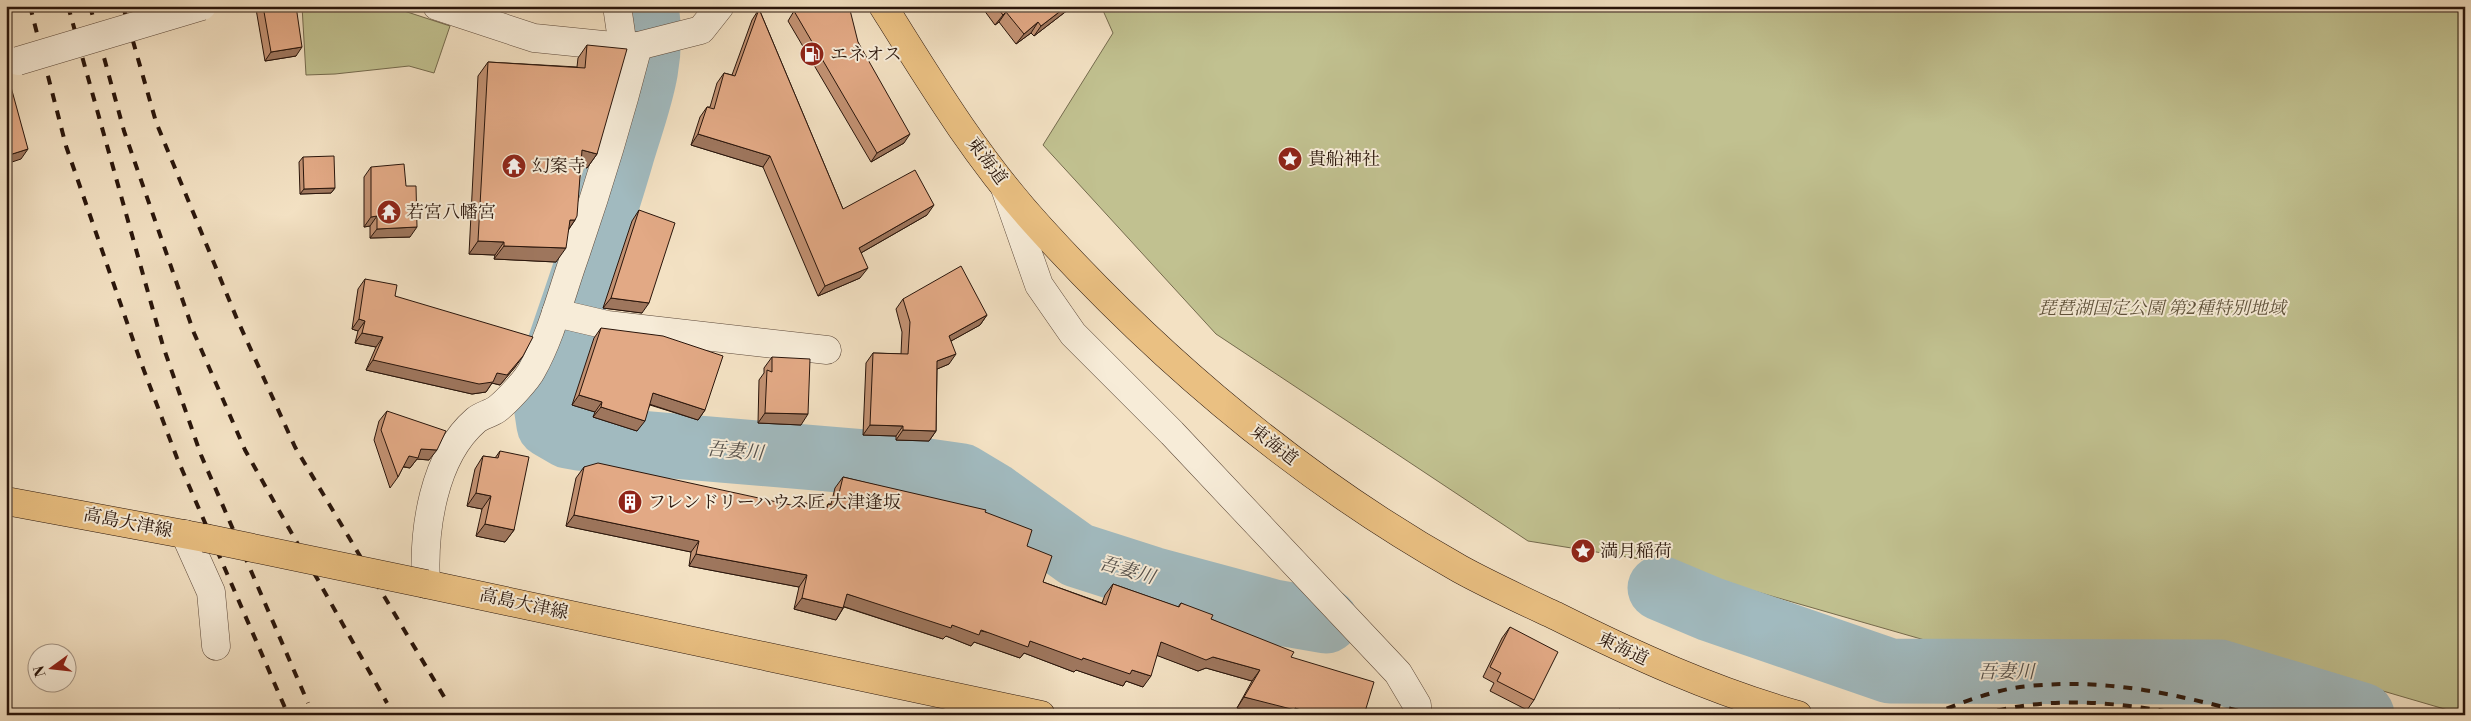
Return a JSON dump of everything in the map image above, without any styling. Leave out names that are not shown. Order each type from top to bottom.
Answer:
[{"type":"main road","name":"東海道","points":[[883,6],[930,81],[983,158],[1040,228],[1166,355],[1230,411],[1282,452],[1384,522],[1460,569],[1605,641],[1687,678],[1798,715]]},
{"type":"main road","name":"高島大津線","points":[[6,501],[195,536],[1041,715]]},
{"type":"street","points":[[12,61],[202,6]]},
{"type":"street","points":[[437,6],[534,38],[641,45],[701,30],[720,6]]},
{"type":"street","points":[[426,584],[424,551],[428,514],[450,449],[477,419],[497,409],[532,372],[568,316],[616,129],[641,45],[617,6]]},
{"type":"street","points":[[1004,184],[1039,285],[1074,334],[1172,433],[1398,673],[1417,705],[1417,715]]},
{"type":"street","points":[[568,316],[607,325],[827,350]]},
{"type":"street","points":[[195,536],[211,592],[216,646]]},
{"type":"green space","points":[[302,6],[389,6],[450,26],[434,73],[409,66],[335,74],[306,75]]},
{"type":"green space","name":"琵琶湖国定公園 第2種特別地域","points":[[1101,6],[2465,6],[2465,715],[2236,648],[1949,647],[1646,560],[1528,541],[1216,334],[1043,145],[1113,33]]},
{"type":"building","points":[[263,6],[296,6],[302,47],[271,52]]},
{"type":"building","points":[[808,6],[849,6],[858,42],[910,134],[877,153],[794,11]]},
{"type":"building","points":[[996,6],[1067,6],[1041,26],[1038,22],[1024,34],[1006,12],[1003,15]]},
{"type":"building","points":[[759,9],[843,209],[915,170],[934,205],[859,248],[868,268],[825,286],[770,156],[698,134],[707,107],[714,109],[724,73],[735,76]]},
{"type":"building","points":[[587,45],[627,49],[597,154],[582,150],[577,216],[575,220],[570,220],[566,248],[504,246],[504,242],[478,241],[488,62],[585,68]]},
{"type":"building","points":[[11,87],[28,149],[6,156],[6,88]]},
{"type":"building","points":[[334,156],[335,188],[304,189],[303,157]]},
{"type":"building","points":[[404,164],[406,186],[416,186],[417,227],[377,229],[377,216],[371,217],[371,167]]},
{"type":"building","points":[[639,210],[675,223],[649,303],[611,298]]},
{"type":"building","points":[[961,266],[987,315],[949,336],[956,354],[937,361],[936,431],[903,430],[903,426],[870,425],[873,353],[908,354],[910,322],[903,299]]},
{"type":"building","points":[[365,279],[397,285],[395,296],[533,337],[523,356],[507,375],[497,373],[493,382],[479,384],[373,360],[383,337],[362,333],[365,321],[359,319]]},
{"type":"building","points":[[601,328],[663,336],[723,356],[705,410],[653,393],[645,421],[601,407],[602,402],[579,395]]},
{"type":"building","points":[[772,357],[810,359],[808,414],[765,413],[767,370],[772,372]]},
{"type":"building","points":[[387,411],[446,431],[437,450],[421,449],[418,458],[409,456],[398,477],[381,430]]},
{"type":"building","points":[[500,451],[529,457],[514,530],[485,524],[491,496],[476,493],[483,456],[498,458]]},
{"type":"building","points":[[598,463],[800,507],[801,502],[827,508],[828,504],[836,506],[843,477],[986,510],[985,512],[1032,530],[1027,546],[1052,556],[1043,582],[1106,605],[1113,584],[1179,607],[1181,603],[1213,615],[1211,619],[1294,652],[1291,657],[1374,682],[1364,715],[1317,715],[1295,708],[1295,710],[1244,697],[1260,670],[1213,657],[1206,660],[1161,642],[1151,676],[1132,670],[1130,674],[1083,658],[1082,660],[1030,641],[1028,647],[981,630],[979,635],[952,625],[951,628],[847,594],[843,608],[802,598],[807,575],[696,554],[699,541],[574,515],[584,467]]},
{"type":"building","points":[[1510,627],[1558,652],[1534,700],[1497,681],[1501,673],[1490,667]]},
{"type":"building","points":[[1619,709],[1637,715],[1617,715]]},
{"type":"waterway","name":"吾妻川","points":[[646,6],[648,46],[643,82],[604,214],[544,392],[549,425],[568,436],[579,438],[864,462],[962,476],[992,494],[1077,555],[1152,579],[1274,612],[1326,621]]},
{"type":"waterway","name":"吾妻川","points":[[1660,588],[1710,609],[1890,671],[2220,672],[2362,715]]},
{"type":"railway","points":[[30,6],[66,146],[140,360],[177,458],[286,710]]},
{"type":"railway","points":[[68,6],[163,346],[201,455],[308,703]]},
{"type":"railway","points":[[90,6],[124,131],[194,333],[245,450],[387,703]]},
{"type":"railway","points":[[123,6],[156,122],[237,319],[295,447],[446,700]]},
{"type":"railway","points":[[1930,715],[1978,697],[2004,690],[2059,684],[2088,684],[2144,690],[2255,715]]},
{"type":"railway","points":[[1980,715],[2031,705],[2057,703],[2110,704],[2187,715]]},
{"type":"place","name":"エネオス","points":[[812,54]]},
{"type":"place","name":"貴船神社","points":[[1290,159]]},
{"type":"place","name":"幻案寺","points":[[514,166]]},
{"type":"place","name":"若宮八幡宮","points":[[389,212]]},
{"type":"place","name":"フレンドリーハウス匠 大津逢坂","points":[[630,502]]},
{"type":"place","name":"満月稲荷","points":[[1583,551]]}]
